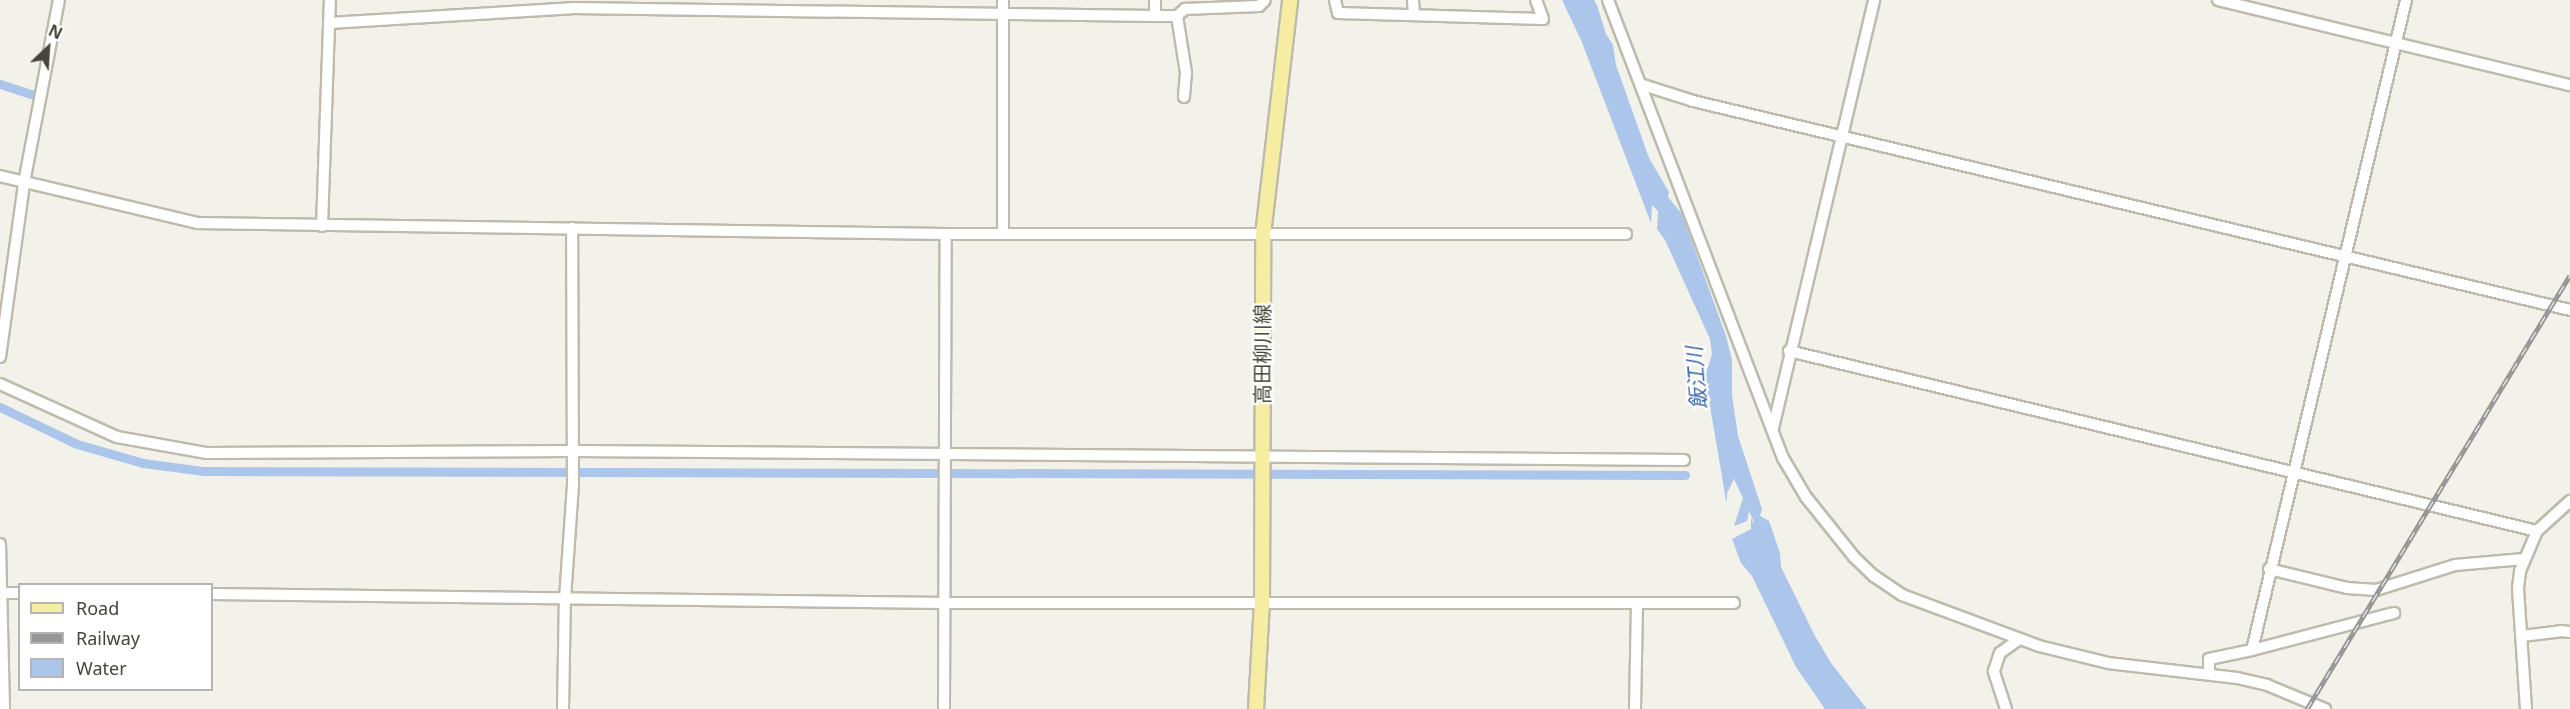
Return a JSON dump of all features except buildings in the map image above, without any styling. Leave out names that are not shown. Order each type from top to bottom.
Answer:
[{"type":"main road","name":"高田柳川線","points":[[1256,709],[1262,601],[1263,235],[1290,0]]},
{"type":"street","points":[[0,357],[24,183],[59,0]]},
{"type":"street","points":[[322,226],[330,0]]},
{"type":"street","points":[[1003,0],[1003,234]]},
{"type":"street","points":[[1155,0],[1155,16]]},
{"type":"street","points":[[329,23],[572,4],[1176,16],[1185,9],[1259,6],[1265,0]]},
{"type":"street","points":[[1335,0],[1338,13],[1544,19],[1536,0]]},
{"type":"street","points":[[1413,0],[1414,15]]},
{"type":"street","points":[[1608,0],[1643,85],[1783,458],[1806,497],[1854,557],[1874,576],[1902,595],[2019,639],[2108,663],[2209,674],[2267,685],[2325,709]]},
{"type":"street","points":[[1773,428],[1789,351],[1874,0]]},
{"type":"street","points":[[2218,0],[2570,85]]},
{"type":"street","points":[[2252,650],[2269,569],[2406,0]]},
{"type":"street","points":[[1176,16],[1185,62],[1184,97]]},
{"type":"street","points":[[1643,85],[1693,101],[2570,310]]},
{"type":"street","points":[[0,176],[197,224],[946,234],[1626,234]]},
{"type":"street","points":[[563,709],[565,599],[573,486],[572,228]]},
{"type":"street","points":[[944,709],[947,482],[946,234]]},
{"type":"street","points":[[1789,351],[2292,474],[2537,531]]},
{"type":"street","points":[[0,384],[117,437],[206,453],[1684,460]]},
{"type":"street","points":[[2526,709],[2518,588],[2524,559],[2537,531],[2570,501]]},
{"type":"street","points":[[0,544],[4,709]]},
{"type":"street","points":[[2269,569],[2347,588],[2376,590],[2455,565],[2524,559]]},
{"type":"street","points":[[2,593],[18,593]]},
{"type":"street","points":[[213,594],[946,603],[1262,601],[1734,603]]},
{"type":"street","points":[[1635,709],[1636,603]]},
{"type":"street","points":[[2209,674],[2209,659],[2394,613]]},
{"type":"street","points":[[2522,636],[2570,632]]},
{"type":"street","points":[[2006,709],[1994,672],[2001,653],[2019,639]]},
{"type":"water","name":"飯江川","points":[[1562,0],[1594,0],[1597,5],[1606,34],[1613,45],[1616,65],[1649,158],[1669,192],[1668,197],[1682,214],[1726,336],[1732,360],[1732,395],[1738,436],[1762,509],[1760,516],[1769,521],[1780,553],[1781,567],[1815,636],[1831,663],[1867,709],[1825,709],[1796,667],[1752,576],[1741,563],[1732,539],[1751,529],[1751,518],[1754,524],[1754,522],[1749,511],[1747,521],[1734,526],[1743,498],[1734,479],[1727,493],[1727,502],[1726,500],[1705,377],[1712,354],[1710,339],[1665,240],[1657,229],[1658,211],[1652,205],[1651,223],[1581,40]]},
{"type":"waterway","points":[[0,84],[31,94]]},
{"type":"waterway","points":[[0,407],[77,444],[143,463],[204,471],[1685,475]]},
{"type":"railway","points":[[2307,709],[2570,275]]}]
